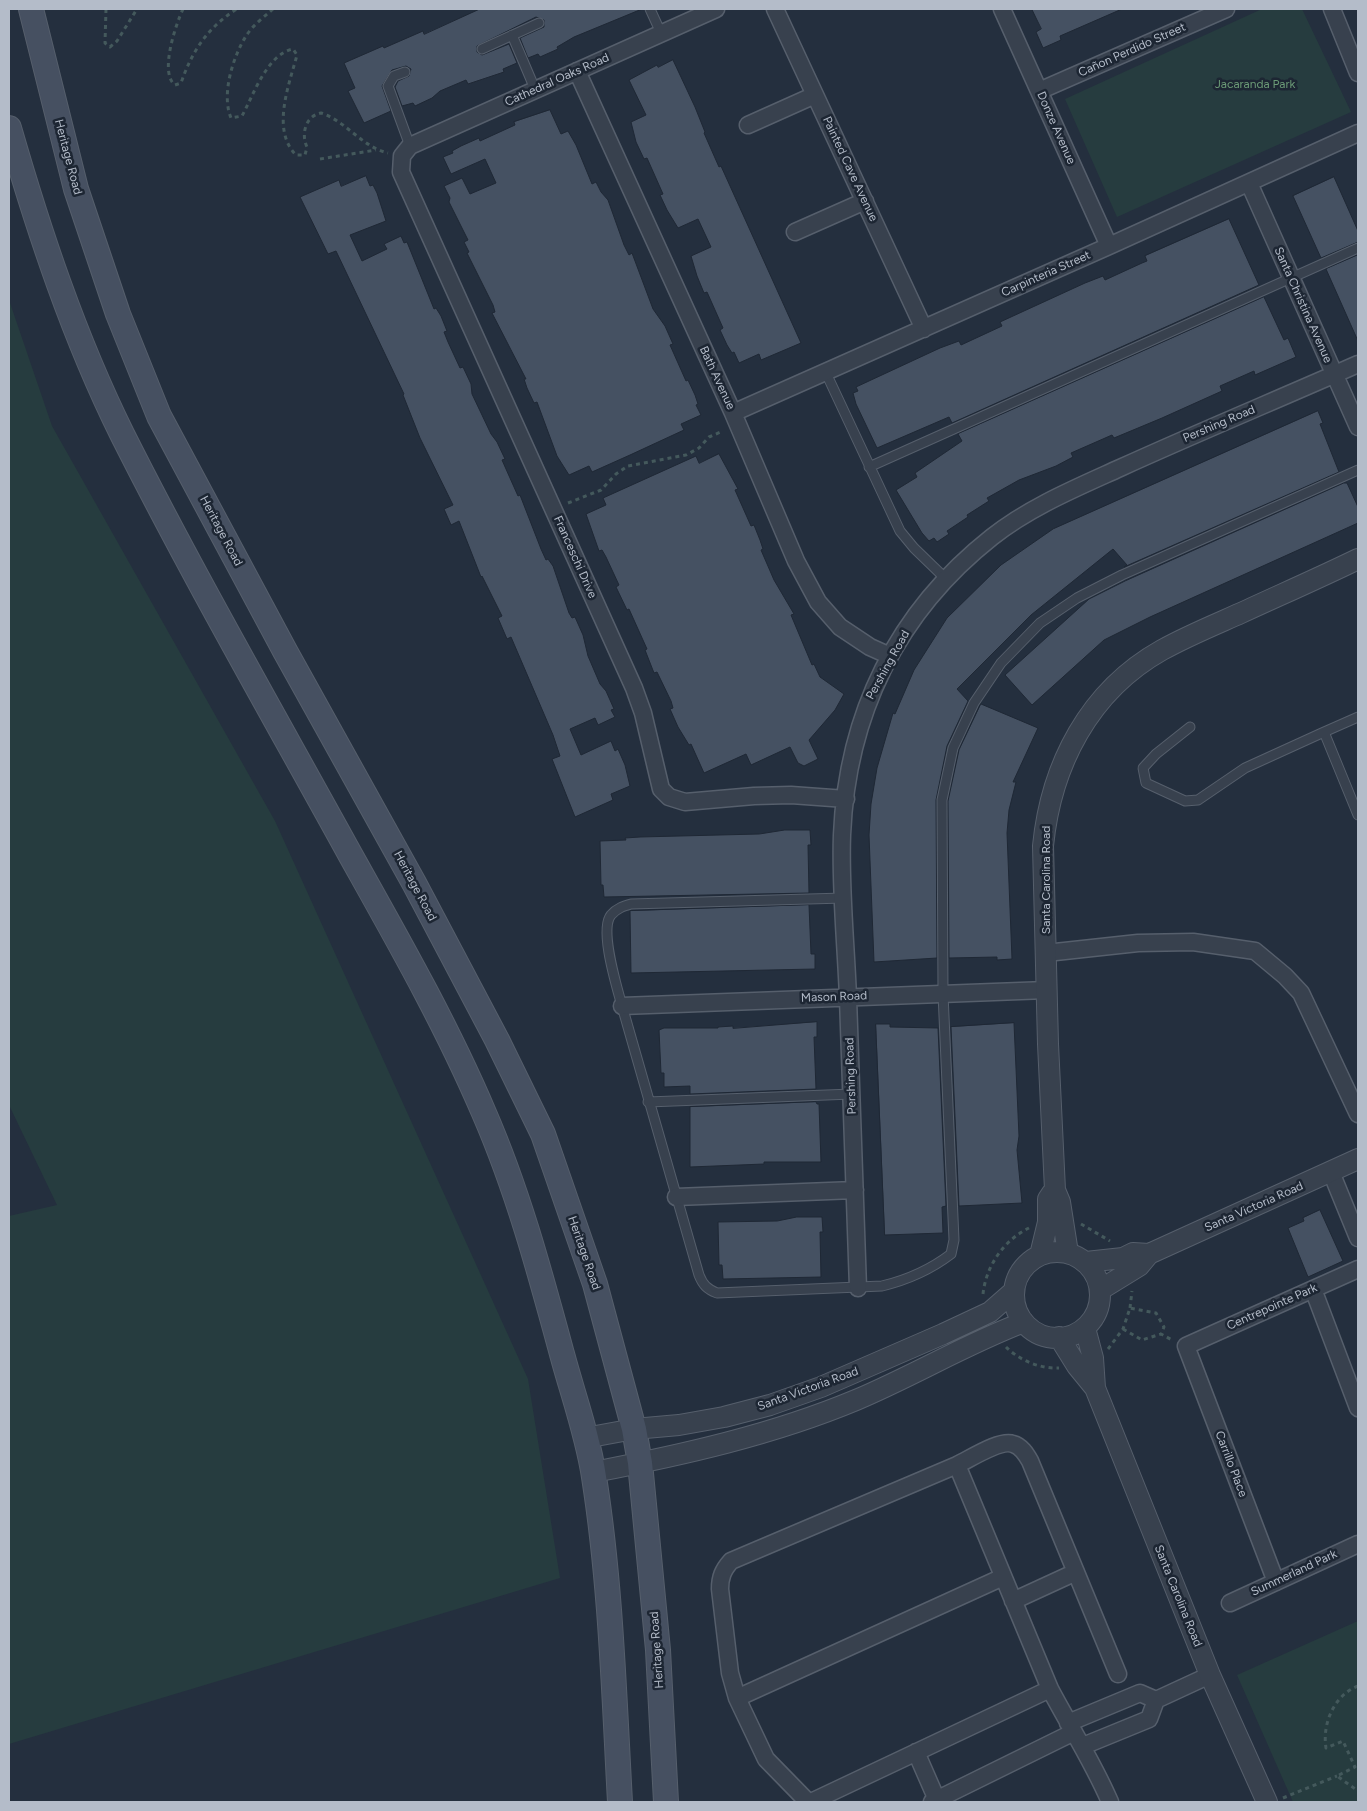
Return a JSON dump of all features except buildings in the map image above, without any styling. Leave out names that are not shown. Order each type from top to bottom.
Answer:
[{"type":"main road","name":"Heritage Road","points":[[31,9],[76,189],[118,314],[159,416],[285,651],[414,883],[497,1040],[543,1134],[595,1284],[634,1429],[640,1463],[658,1650],[666,1802]]},
{"type":"main road","points":[[9,128],[26,185],[68,308],[120,429],[192,567],[410,961],[486,1116],[531,1238],[594,1472],[603,1544],[611,1645],[620,1802]]},
{"type":"street","name":"Cathedral Oaks Road","points":[[406,151],[535,89],[716,9]]},
{"type":"street","name":"Painted Cave Avenue","points":[[775,9],[924,329]]},
{"type":"street","name":"Donze Avenue","points":[[1002,9],[1109,246]]},
{"type":"street","name":"Cañon Perdido Street","points":[[1039,91],[1226,9]]},
{"type":"street","points":[[1332,9],[1358,73]]},
{"type":"street","name":"Bath Avenue","points":[[577,71],[736,419],[796,561],[818,602],[840,627],[870,647],[890,656]]},
{"type":"street","points":[[748,125],[815,95]]},
{"type":"street","name":"Carpinteria Street","points":[[736,419],[826,373],[1358,132]]},
{"type":"street","name":"Franceschi Drive","points":[[406,151],[401,172],[634,688],[643,714],[661,789],[669,797],[685,802],[791,795],[846,799]]},
{"type":"street","name":"Santa Christina Avenue","points":[[1249,183],[1358,427]]},
{"type":"street","points":[[795,232],[865,201]]},
{"type":"street","name":"Pershing Road","points":[[858,1288],[842,835],[854,744],[866,702],[890,656],[916,615],[946,579],[993,536],[1033,510],[1163,448],[1358,364]]},
{"type":"street","name":"Santa Carolina Road","points":[[1068,1253],[1060,1202],[1055,1190],[1043,846],[1046,816],[1063,760],[1076,734],[1103,698],[1123,677],[1160,651],[1358,559]]},
{"type":"street","points":[[1046,953],[1138,943],[1193,942],[1256,951],[1285,976],[1301,993],[1358,1114]]},
{"type":"street","name":"Mason Road","points":[[622,1006],[1047,990]]},
{"type":"street","name":"Santa Victoria Road","points":[[1100,1290],[1139,1266],[1149,1254],[1358,1159]]},
{"type":"street","points":[[1331,1172],[1358,1238]]},
{"type":"street","points":[[676,1197],[855,1190]]},
{"type":"street","name":"Santa Carolina Road","points":[[1040,1255],[1048,1222],[1048,1199],[1055,1190]]},
{"type":"street","points":[[1054,1252],[1068,1253],[1086,1262],[1098,1280],[1100,1290],[1097,1311],[1085,1328],[1073,1334],[1059,1337],[1040,1334],[1024,1322],[1016,1308],[1014,1292],[1016,1280],[1022,1270],[1040,1255],[1054,1252]]},
{"type":"street","name":"Santa Victoria Road","points":[[1086,1262],[1123,1258],[1133,1253],[1149,1254]]},
{"type":"street","name":"Centrepointe Park","points":[[1186,1346],[1358,1269]]},
{"type":"street","points":[[1313,1289],[1358,1408]]},
{"type":"street","name":"Santa Victoria Road","points":[[585,1438],[634,1429],[679,1425],[724,1417],[820,1388],[988,1313],[1014,1292]]},
{"type":"street","name":"Santa Victoria Road","points":[[594,1472],[640,1463],[791,1424],[857,1400],[954,1352],[1024,1322]]},
{"type":"street","name":"Santa Carolina Road","points":[[1085,1328],[1093,1358],[1095,1388]]},
{"type":"street","name":"Santa Carolina Road","points":[[1059,1337],[1077,1366],[1095,1388],[1210,1675],[1267,1802]]},
{"type":"street","name":"Carrillo Place","points":[[1186,1346],[1276,1582]]},
{"type":"street","points":[[1050,1689],[810,1802],[766,1759],[737,1698],[730,1673],[720,1579],[724,1568],[731,1561],[957,1465],[1002,1443],[1013,1444],[1022,1449],[1030,1461],[1118,1674]]},
{"type":"street","points":[[957,1465],[1050,1689],[1110,1802]]},
{"type":"street","name":"Summerland Park","points":[[1230,1603],[1358,1544]]},
{"type":"street","points":[[1013,1601],[1076,1572]]},
{"type":"street","points":[[737,1698],[1003,1577]]},
{"type":"street","points":[[1075,1734],[1124,1729],[1149,1719],[1156,1700],[1210,1675]]},
{"type":"street","points":[[916,1752],[935,1801],[1075,1734],[1113,1704],[1140,1693],[1156,1700]]},
{"type":"street","points":[[1113,1704],[1124,1729]]},
{"type":"lane","points":[[650,9],[661,33]]},
{"type":"lane","points":[[482,48],[539,23]]},
{"type":"lane","points":[[512,36],[535,89]]},
{"type":"lane","points":[[405,72],[394,76],[388,86],[406,151]]},
{"type":"lane","points":[[869,467],[1358,248]]},
{"type":"lane","points":[[826,373],[900,531],[914,548],[946,579]]},
{"type":"lane","points":[[844,898],[632,904],[619,908],[610,916],[607,926],[611,965],[648,1102],[699,1275],[703,1284],[709,1290],[717,1293],[858,1288],[900,1282],[936,1266],[951,1254],[954,1240],[943,994],[942,800],[953,748],[974,704],[1001,663],[1040,623],[1085,594],[1122,575],[1358,470]]},
{"type":"lane","points":[[1190,727],[1156,754],[1143,768],[1146,783],[1186,801],[1198,800],[1245,768],[1358,717]]},
{"type":"lane","points":[[1324,732],[1358,814]]},
{"type":"lane","points":[[648,1102],[852,1094]]},
{"type":"path","points":[[106,9],[105,43],[110,47],[117,41],[138,9]]},
{"type":"path","points":[[183,9],[175,27],[169,59],[169,78],[175,85],[181,83],[189,61],[206,34],[222,18],[237,9]]},
{"type":"path","points":[[274,9],[247,35],[239,50],[228,90],[231,118],[242,116],[255,86],[266,71],[282,54],[292,49],[297,55],[289,83],[284,116],[284,138],[288,147],[296,155],[305,155],[308,148],[304,140],[304,130],[312,118],[321,113],[331,116],[376,150]]},
{"type":"path","points":[[320,159],[376,150],[406,151]]},
{"type":"path","points":[[553,509],[601,490],[616,474],[628,466],[686,455],[699,448],[709,437],[736,419]]},
{"type":"path","points":[[1077,1223],[1097,1231],[1114,1244]]},
{"type":"path","points":[[983,1297],[989,1271],[998,1253],[1015,1236],[1034,1225]]},
{"type":"path","points":[[1104,1352],[1123,1329],[1130,1308],[1156,1312],[1164,1327],[1161,1334]]},
{"type":"path","points":[[1123,1329],[1142,1340],[1161,1334],[1186,1346]]},
{"type":"path","points":[[1000,1341],[1014,1355],[1036,1366],[1068,1368]]},
{"type":"path","points":[[1274,1802],[1355,1767],[1343,1741],[1326,1748],[1324,1738],[1328,1718],[1339,1700],[1358,1686]]},
{"type":"path","points":[[1337,1776],[1358,1791]]},
{"type":"green space","name":"Jacaranda Park","points":[[1262,9],[1302,9],[1351,112],[1117,217],[1065,99]]},
{"type":"green space","points":[[9,300],[52,426],[275,821],[528,1379],[560,1578],[9,1744],[9,1216],[57,1205],[9,1105]]},
{"type":"green space","points":[[1358,1621],[1358,1802],[1293,1802],[1237,1675]]}]
